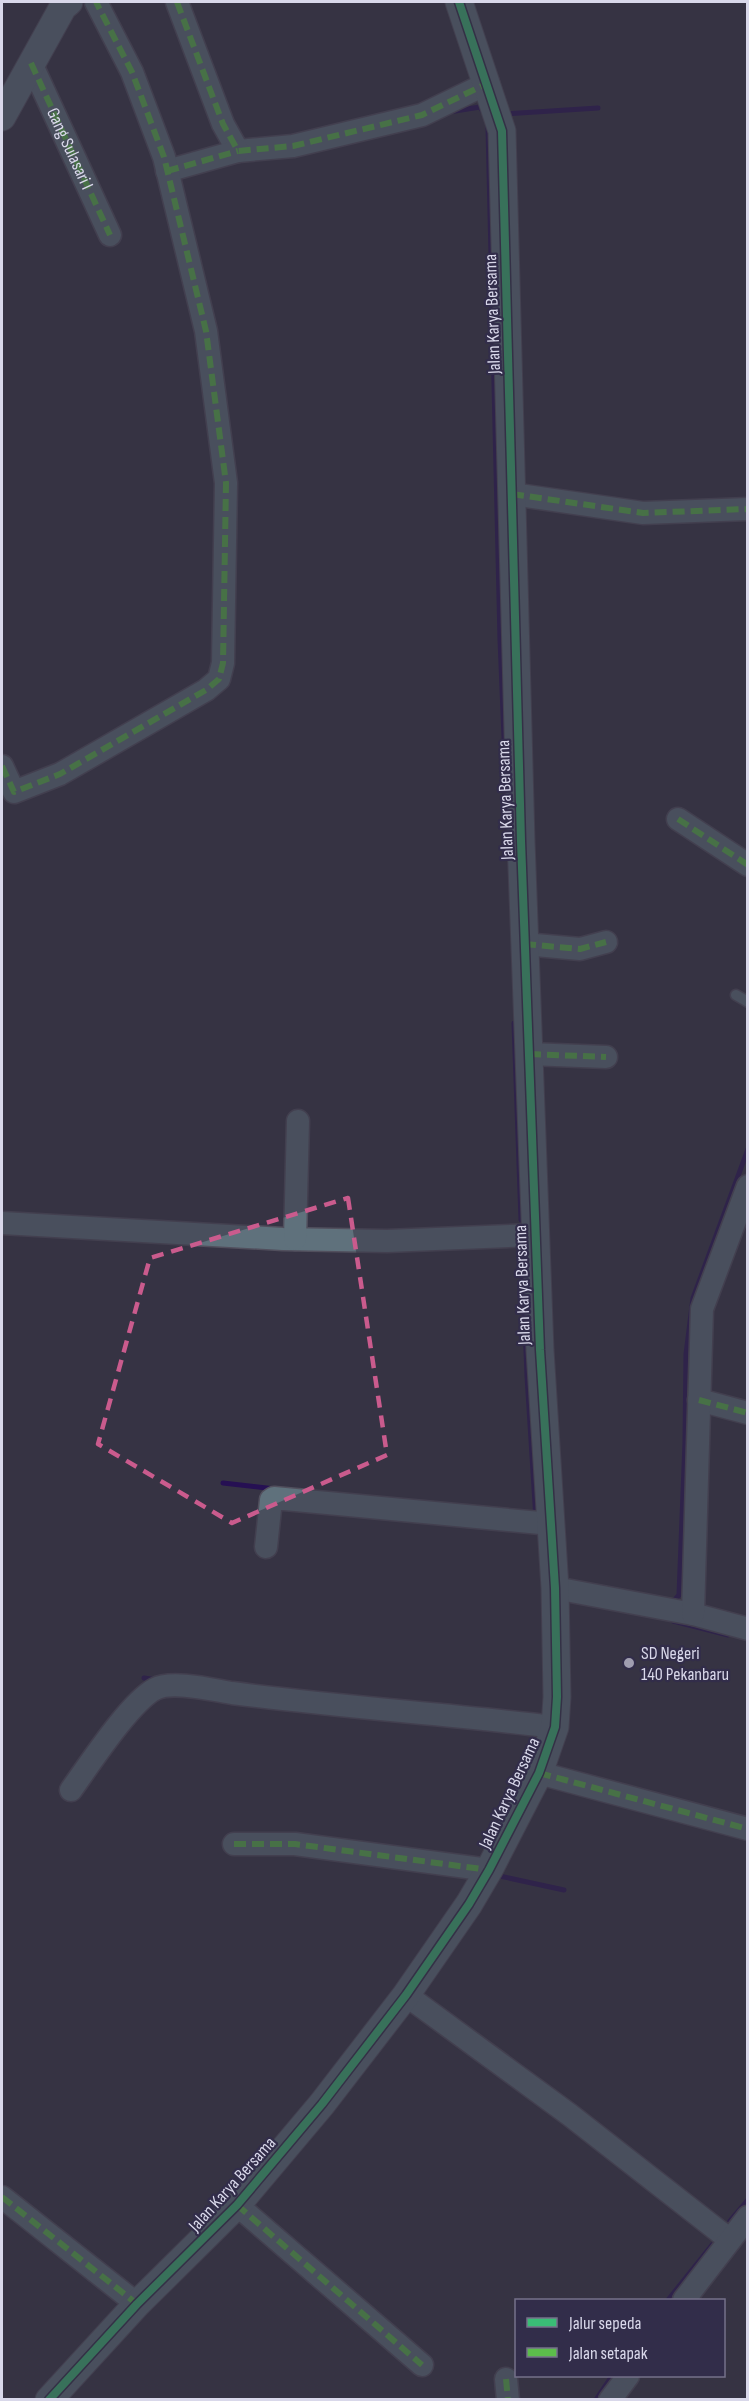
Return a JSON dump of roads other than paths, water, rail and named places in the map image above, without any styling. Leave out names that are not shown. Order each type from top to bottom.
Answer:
[{"type":"street","points":[[2,117],[63,7],[69,2]]},
{"type":"street","points":[[2,766],[14,792],[60,774],[206,690],[219,679],[223,663],[226,483],[206,331],[161,147],[132,72],[96,2]]},
{"type":"street","points":[[177,2],[222,124],[238,151]]},
{"type":"street","name":"Jalan Karya Bersama","points":[[49,2400],[137,2304],[237,2205],[322,2104],[406,1995],[469,1904],[489,1870],[539,1773],[555,1727],[558,1698],[555,1588],[540,1350],[524,944],[502,131],[488,83],[459,2]]},
{"type":"street","name":"Gang Sulasari I","points":[[31,63],[110,235]]},
{"type":"street","points":[[168,171],[238,151],[293,146],[422,115],[488,83]]},
{"type":"street","points":[[512,494],[643,513],[747,509]]},
{"type":"street","points":[[678,819],[747,865]]},
{"type":"street","points":[[524,944],[580,949],[606,942]]},
{"type":"street","points":[[529,1054],[606,1057]]},
{"type":"street","points":[[295,1239],[298,1121]]},
{"type":"street","points":[[693,1614],[702,1309],[747,1186]]},
{"type":"street","points":[[2,1223],[295,1239],[398,1240],[535,1234]]},
{"type":"street","points":[[699,1400],[747,1413]]},
{"type":"street","points":[[266,1547],[268,1507],[270,1500],[274,1498],[551,1524]]},
{"type":"street","points":[[555,1588],[693,1614],[747,1629]]},
{"type":"street","points":[[71,1790],[140,1698],[157,1688],[194,1688],[315,1704],[555,1727]]},
{"type":"street","points":[[539,1773],[747,1829]]},
{"type":"street","points":[[234,1844],[295,1844],[489,1870]]},
{"type":"street","points":[[406,1995],[570,2115],[730,2240]]},
{"type":"street","points":[[2,2197],[137,2304]]},
{"type":"street","points":[[237,2205],[422,2365]]},
{"type":"street","points":[[686,2299],[747,2217]]},
{"type":"street","points":[[610,2400],[627,2377]]},
{"type":"lane","points":[[736,995],[747,1002]]},
{"type":"waterway","points":[[449,112],[480,107],[484,113]]},
{"type":"waterway","points":[[506,114],[598,108]]},
{"type":"waterway","points":[[488,127],[505,762]]},
{"type":"waterway","points":[[514,1023],[521,1220]]},
{"type":"waterway","points":[[671,1604],[679,1595],[686,1354],[693,1298],[748,1149]]},
{"type":"waterway","points":[[522,1247],[536,1519]]},
{"type":"waterway","points":[[223,1483],[275,1489]]},
{"type":"waterway","points":[[673,1621],[728,1635]]},
{"type":"waterway","points":[[144,1678],[157,1680]]},
{"type":"waterway","points":[[495,1875],[564,1890]]},
{"type":"waterway","points":[[730,2221],[748,2200]]},
{"type":"waterway","points":[[669,2299],[712,2245]]},
{"type":"waterway","points":[[596,2400],[611,2377]]},
{"type":"place","name":"SD Negeri 140 Pekanbaru","points":[[629,1663]]}]
